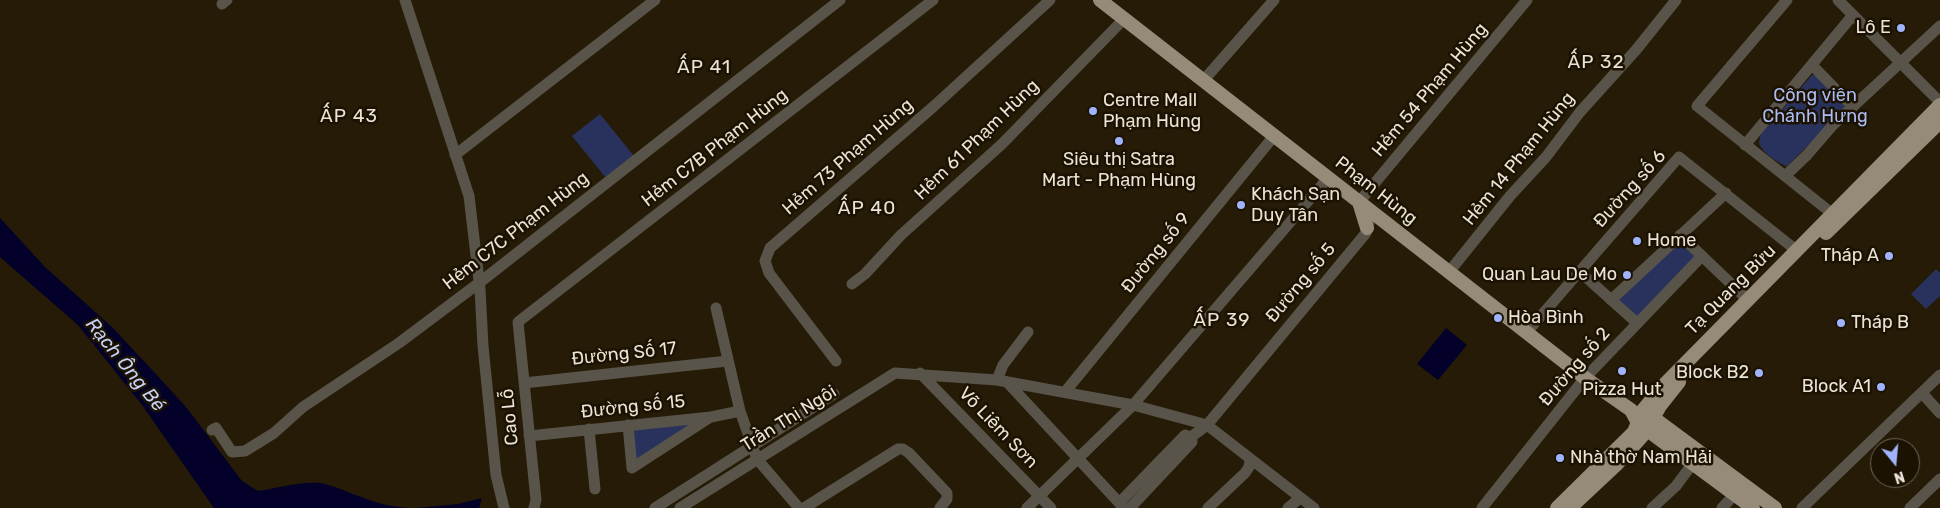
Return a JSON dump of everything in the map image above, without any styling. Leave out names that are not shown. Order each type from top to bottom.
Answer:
[{"type":"main road","name":"Phạm Hùng","points":[[1100,0],[1585,378],[1643,418]]},
{"type":"main road","name":"Tạ Quang Bửu","points":[[1570,508],[1616,466],[1658,392],[1836,217],[1940,106]]},
{"type":"main road","name":"Tạ Quang Bửu","points":[[1751,302],[1796,250],[1836,217],[1940,122]]},
{"type":"main road","points":[[1359,202],[1368,231],[1397,231]]},
{"type":"main road","points":[[1643,418],[1693,464],[1753,508]]},
{"type":"main road","points":[[1643,418],[1775,508]]},
{"type":"main road","name":"Tạ Quang Bửu","points":[[1557,508],[1634,432],[1643,418]]},
{"type":"street","points":[[405,0],[469,196],[479,283],[483,346],[496,474],[504,508]]},
{"type":"street","points":[[455,155],[654,0]]},
{"type":"street","name":"Hẻm C7C Phạm Hùng","points":[[212,430],[216,428],[232,452],[245,451],[274,433],[303,407],[399,343],[479,283],[840,0]]},
{"type":"street","name":"Hẻm C7B Phạm Hùng","points":[[518,322],[548,301],[933,0]]},
{"type":"street","name":"Hẻm 73 Phạm Hùng","points":[[836,361],[769,272],[765,261],[770,248],[933,107],[1050,0]]},
{"type":"street","points":[[1203,81],[1274,0]]},
{"type":"street","name":"Hẻm 54 Phạm Hùng","points":[[1359,202],[1527,0]]},
{"type":"street","name":"Hẻm 14 Phạm Hùng","points":[[1448,272],[1676,0]]},
{"type":"street","points":[[1787,0],[1697,106],[1836,217]]},
{"type":"street","points":[[1838,0],[1940,102]]},
{"type":"street","points":[[1745,145],[1853,15]]},
{"type":"street","name":"Hẻm 61 Phạm Hùng","points":[[852,284],[865,274],[901,235],[1002,144],[1124,19]]},
{"type":"street","points":[[1785,176],[1833,125],[1940,26]]},
{"type":"street","points":[[1812,65],[1853,107]]},
{"type":"street","name":"Đường số 9","points":[[1065,392],[1274,136]]},
{"type":"street","name":"Đường số 6","points":[[1527,332],[1680,157],[1796,250]]},
{"type":"street","points":[[1027,508],[1133,405],[1328,178]]},
{"type":"street","points":[[1611,300],[1726,193]]},
{"type":"street","name":"Đường số 5","points":[[1124,506],[1185,435],[1191,437],[1207,425],[1368,231],[1374,230],[1378,216]]},
{"type":"street","points":[[1680,235],[1751,302]]},
{"type":"street","name":"Đường số 2","points":[[1482,508],[1585,378],[1702,256]]},
{"type":"street","points":[[1579,271],[1637,324]]},
{"type":"street","points":[[716,308],[740,411],[757,459],[799,508]]},
{"type":"street","name":"Cao Lỗ","points":[[518,322],[536,500],[534,508]]},
{"type":"street","points":[[1028,332],[1003,365],[1002,381],[1124,506]]},
{"type":"street","name":"Đường Số 17","points":[[524,383],[728,361]]},
{"type":"street","name":"Trần Thị Ngôi","points":[[680,508],[895,373],[920,373],[1002,381],[1133,405],[1207,425]]},
{"type":"street","name":"Võ Liêm Sơn","points":[[920,373],[1051,508]]},
{"type":"street","points":[[1802,508],[1940,375]]},
{"type":"street","points":[[1922,393],[1940,413]]},
{"type":"street","name":"Trần Thị Ngôi","points":[[655,508],[834,394]]},
{"type":"street","name":"Đường số 15","points":[[529,436],[628,426],[740,411]]},
{"type":"street","points":[[628,426],[632,468],[711,416]]},
{"type":"street","points":[[1207,425],[1314,508]]},
{"type":"street","points":[[589,429],[595,489]]},
{"type":"street","points":[[804,508],[898,449],[903,449],[916,460],[947,493],[943,504]]},
{"type":"street","points":[[1208,508],[1245,473],[1250,460]]},
{"type":"street","points":[[1652,508],[1676,486],[1693,464]]},
{"type":"street","points":[[1910,508],[1940,480]]},
{"type":"street","points":[[1722,508],[1735,494]]},
{"type":"street","points":[[1288,508],[1300,498]]},
{"type":"green space","name":"Công viên Chánh Hưng","points":[[1812,75],[1817,75],[1845,104],[1845,109],[1787,166],[1775,160],[1762,149],[1759,142],[1761,134]]},
{"type":"green space","points":[[600,114],[634,156],[606,178],[572,136]]},
{"type":"green space","points":[[1679,237],[1700,255],[1635,318],[1613,302]]},
{"type":"green space","points":[[1936,269],[1940,273],[1940,296],[1926,309],[1911,294]]},
{"type":"green space","points":[[695,422],[633,466],[631,428]]},
{"type":"water","name":"Rạch Ông Bé","points":[[0,218],[45,267],[112,327],[154,372],[186,407],[242,481],[258,491],[297,484],[320,483],[380,504],[409,508],[214,508],[142,405],[78,325],[0,257]]},
{"type":"water","points":[[1446,328],[1467,345],[1438,380],[1417,364]]},
{"type":"water","points":[[482,498],[479,508],[416,508],[458,504]]},
{"type":"place","name":"Lô E","points":[[1901,28]]},
{"type":"place","name":"Centre Mall Phạm Hùng","points":[[1093,111]]},
{"type":"place","name":"Siêu thị Satra Mart - Phạm Hùng","points":[[1119,141]]},
{"type":"place","name":"Khách Sạn Duy Tân","points":[[1241,205]]},
{"type":"place","name":"Home","points":[[1637,241]]},
{"type":"place","name":"Tháp A","points":[[1889,256]]},
{"type":"place","name":"Quan Lau De Mo","points":[[1627,275]]},
{"type":"place","name":"Hòa Bình","points":[[1498,318]]},
{"type":"place","name":"Tháp B","points":[[1841,323]]},
{"type":"place","name":"Pizza Hut","points":[[1622,371]]},
{"type":"place","name":"Block B2","points":[[1759,373]]},
{"type":"place","name":"Block A1","points":[[1881,387]]},
{"type":"place","name":"Nhà thờ Nam Hải","points":[[1560,458]]},
{"type":"district","name":"ẤP 32","points":[[1596,63]]},
{"type":"district","name":"ẤP 41","points":[[704,68]]},
{"type":"district","name":"ẤP 43","points":[[349,117]]},
{"type":"district","name":"ẤP 40","points":[[867,209]]},
{"type":"district","name":"ẤP 39","points":[[1222,321]]}]
